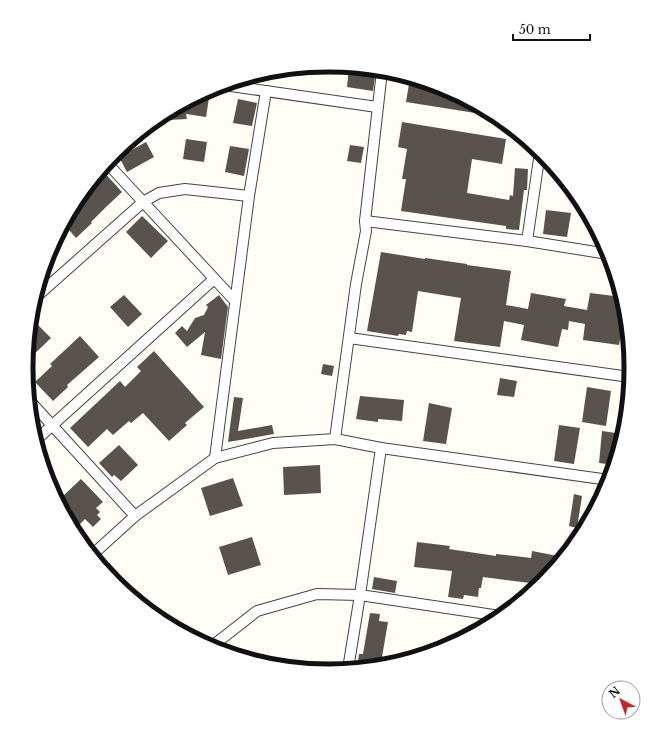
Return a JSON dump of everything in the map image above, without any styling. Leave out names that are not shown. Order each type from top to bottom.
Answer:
[{"type":"street","points":[[335,439],[366,231],[365,220],[381,77]]},
{"type":"street","points":[[238,87],[378,107]]},
{"type":"street","points":[[215,458],[249,196],[266,91]]},
{"type":"street","points":[[527,241],[539,161]]},
{"type":"street","points":[[112,167],[235,301]]},
{"type":"street","points":[[43,290],[143,202],[159,193],[185,189],[249,196]]},
{"type":"street","points":[[365,220],[527,241],[601,253]]},
{"type":"street","points":[[41,435],[214,278]]},
{"type":"street","points":[[349,338],[624,376]]},
{"type":"street","points":[[36,408],[135,516]]},
{"type":"street","points":[[96,551],[135,516],[215,458],[272,444],[335,439],[381,448],[603,479]]},
{"type":"street","points":[[349,663],[381,448]]},
{"type":"street","points":[[217,642],[257,611],[316,594],[360,595],[492,615]]},
{"type":"building","points":[[348,73],[375,76],[373,91],[347,87]]},
{"type":"building","points":[[409,84],[442,95],[479,114],[406,102]]},
{"type":"building","points":[[209,98],[206,117],[186,114],[187,119],[168,120]]},
{"type":"building","points":[[238,99],[257,103],[252,126],[233,123]]},
{"type":"building","points":[[402,122],[506,139],[502,164],[472,159],[467,193],[509,200],[510,195],[513,196],[515,168],[528,169],[527,190],[524,190],[519,230],[506,229],[506,226],[401,211],[406,179],[402,179],[407,149],[398,147]]},
{"type":"building","points":[[186,139],[207,142],[204,162],[183,159]]},
{"type":"building","points":[[146,142],[154,157],[127,172],[120,159],[127,153]]},
{"type":"building","points":[[350,145],[364,147],[361,163],[347,161]]},
{"type":"building","points":[[230,146],[249,149],[244,176],[225,172]]},
{"type":"building","points":[[105,174],[122,192],[76,238],[68,229],[83,204]]},
{"type":"building","points":[[546,210],[571,213],[567,237],[543,234]]},
{"type":"building","points":[[142,216],[168,241],[151,258],[126,232]]},
{"type":"building","points":[[381,252],[511,271],[506,305],[528,309],[531,293],[566,299],[564,306],[587,310],[590,293],[615,296],[621,332],[619,345],[583,340],[585,324],[569,321],[568,330],[562,329],[558,347],[521,340],[524,325],[504,321],[500,347],[454,341],[461,298],[418,291],[412,332],[407,331],[406,335],[399,334],[398,336],[367,331]]},
{"type":"building","points":[[124,295],[142,314],[128,327],[110,307]]},
{"type":"building","points":[[219,295],[228,307],[221,359],[201,355],[205,332],[187,347],[175,333],[182,326],[187,331],[195,318],[204,315],[208,307],[206,305]]},
{"type":"building","points":[[37,324],[51,338],[34,355]]},
{"type":"building","points":[[80,336],[99,357],[67,385],[68,387],[53,401],[35,382],[52,366],[50,364]]},
{"type":"building","points":[[154,351],[204,407],[185,423],[187,425],[169,441],[143,413],[131,423],[129,421],[113,435],[107,429],[88,447],[70,428],[120,381],[125,387],[141,371],[137,367]]},
{"type":"building","points":[[323,364],[334,366],[332,376],[321,374]]},
{"type":"building","points":[[500,378],[517,381],[514,397],[497,395]]},
{"type":"building","points":[[587,387],[611,391],[606,426],[582,422]]},
{"type":"building","points":[[360,396],[404,400],[402,421],[378,419],[378,422],[356,419]]},
{"type":"building","points":[[234,397],[243,398],[238,431],[272,425],[274,434],[228,442]]},
{"type":"building","points":[[429,403],[452,408],[446,444],[423,441]]},
{"type":"building","points":[[559,425],[580,428],[574,464],[554,461]]},
{"type":"building","points":[[602,431],[616,433],[608,464],[599,463]]},
{"type":"building","points":[[119,445],[138,465],[121,481],[114,475],[112,477],[99,463]]},
{"type":"building","points":[[320,465],[321,493],[284,495],[283,467]]},
{"type":"building","points":[[233,478],[243,506],[210,516],[201,488]]},
{"type":"building","points":[[81,479],[103,502],[96,508],[100,512],[97,515],[101,519],[93,527],[85,519],[79,525],[63,499],[63,496]]},
{"type":"building","points":[[574,494],[582,496],[577,527],[569,526]]},
{"type":"building","points":[[252,537],[261,565],[228,575],[219,547]]},
{"type":"building","points":[[417,542],[450,546],[449,549],[496,556],[496,554],[531,558],[532,551],[557,556],[530,584],[483,577],[481,588],[479,588],[478,597],[464,595],[463,599],[448,597],[452,571],[414,567]]},
{"type":"building","points":[[374,577],[397,581],[395,593],[372,589]]},
{"type":"building","points":[[370,613],[380,614],[379,621],[388,622],[382,657],[388,658],[358,662],[359,654],[363,654]]}]
